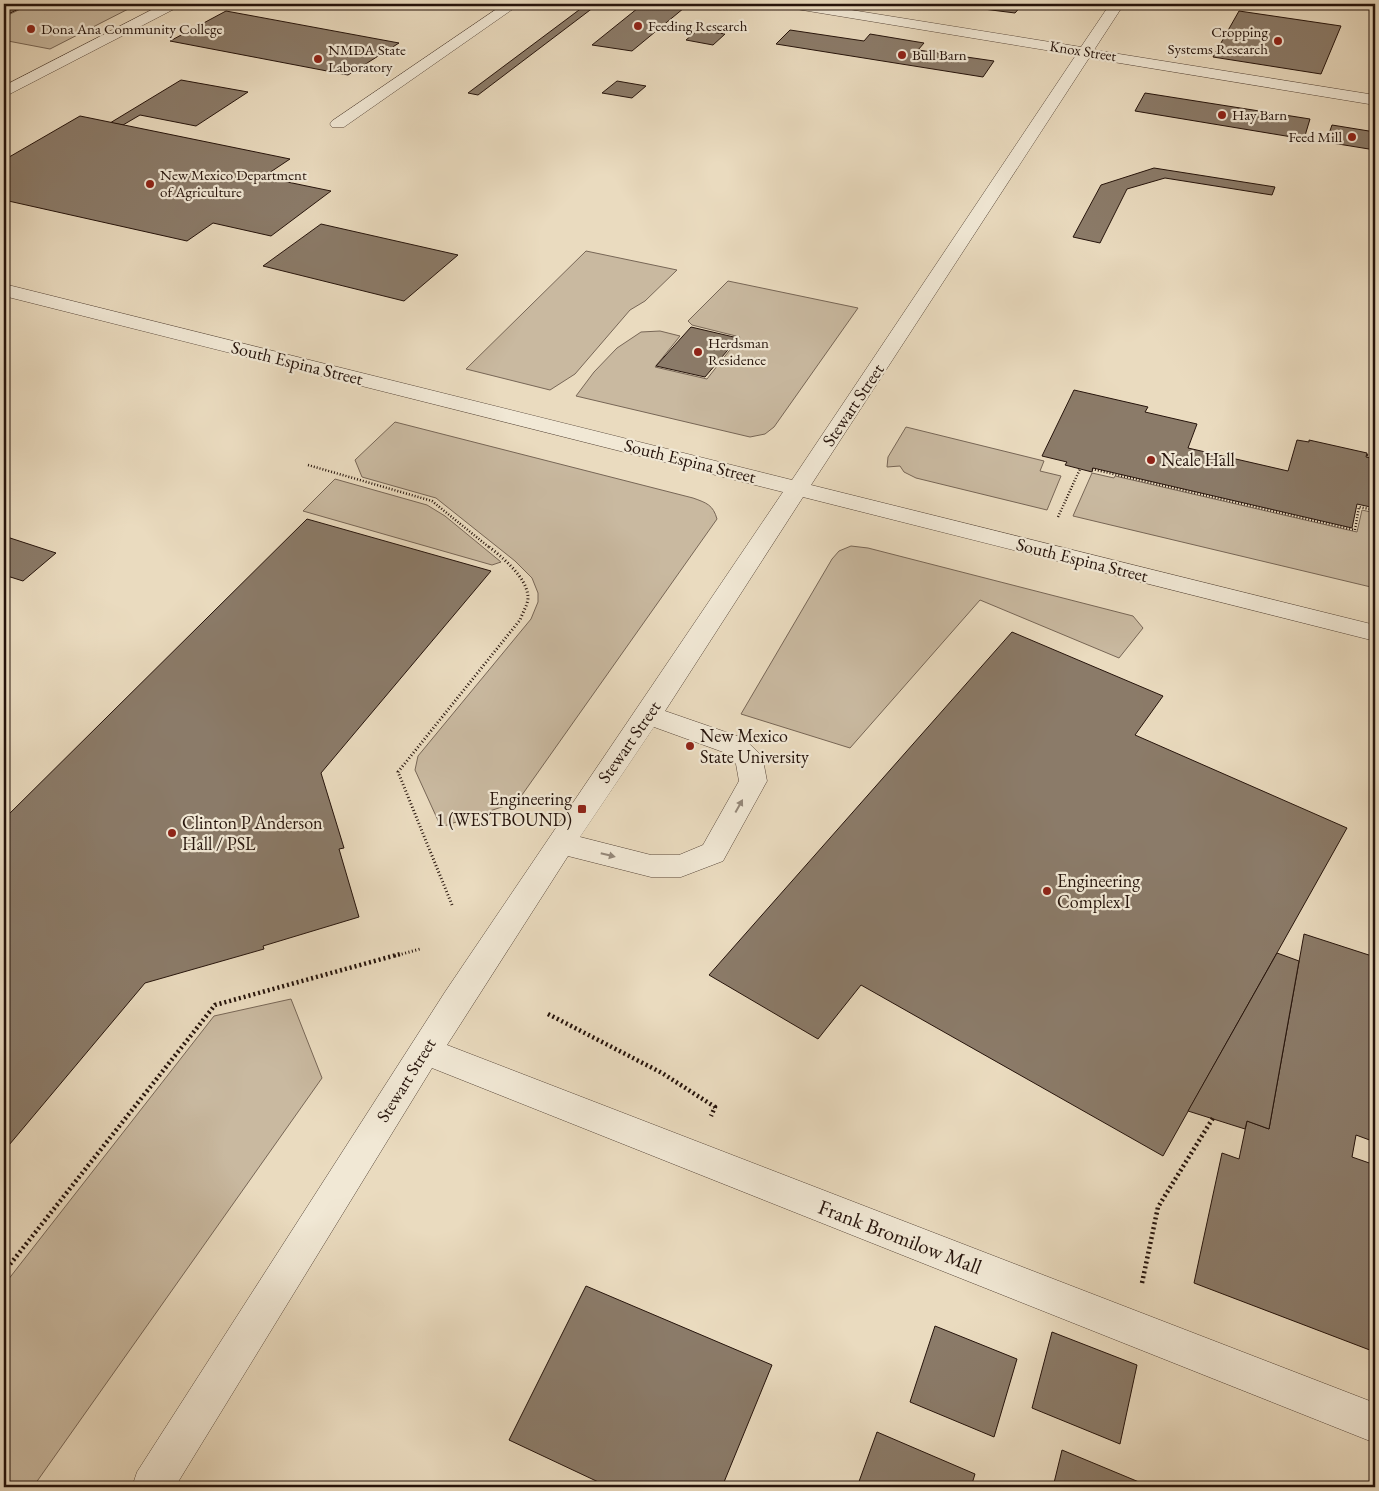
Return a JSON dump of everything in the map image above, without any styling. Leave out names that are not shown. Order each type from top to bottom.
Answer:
[{"type":"street","points":[[4,92],[173,4]]},
{"type":"street","points":[[338,124],[512,4]]},
{"type":"street","name":"Knox Street","points":[[790,4],[1086,51],[1375,100]]},
{"type":"street","name":"Stewart Street","points":[[152,1487],[424,1051],[1117,4]]},
{"type":"street","name":"South Espina Street","points":[[4,290],[1375,633]]},
{"type":"street","points":[[561,843],[651,866],[681,866],[713,852],[753,781],[749,760],[732,745],[648,715]]},
{"type":"street","name":"Frank Bromilow Mall","points":[[424,1051],[1375,1423]]},
{"type":"path","points":[[1366,455],[1375,456]]},
{"type":"path","points":[[308,465],[432,500],[511,565],[524,586],[528,598],[520,620],[398,772],[452,905]]},
{"type":"path","points":[[1058,518],[1080,469]]},
{"type":"path","points":[[1092,469],[1355,530],[1359,507],[1375,510]]},
{"type":"path","points":[[4,1272],[215,1004],[420,948]]},
{"type":"path","points":[[548,1014],[654,1068],[715,1106],[693,1157]]},
{"type":"path","points":[[1133,1328],[1158,1207],[1212,1118]]},
{"type":"shaded area","name":"Dona Ana Community College","points":[[31,4],[138,4],[50,49],[8,41],[4,43],[4,17]]},
{"type":"shaded area","points":[[586,251],[677,270],[645,301],[630,310],[575,374],[550,390],[466,369]]},
{"type":"shaded area","points":[[728,281],[858,308],[774,427],[765,434],[750,437],[576,396],[594,372],[617,348],[641,332],[660,331],[680,336],[655,367],[707,379],[740,337],[692,325],[688,321]]},
{"type":"shaded area","points":[[395,422],[693,498],[709,505],[717,519],[517,802],[441,827],[415,770],[418,756],[531,619],[538,602],[538,593],[532,578],[515,561],[436,498],[362,477],[355,460]]},
{"type":"shaded area","points":[[906,427],[1044,461],[1040,471],[1061,476],[1047,510],[916,478],[904,472],[900,466],[887,467],[888,457]]},
{"type":"shaded area","points":[[1092,473],[1114,478],[1115,476],[1357,532],[1362,510],[1375,513],[1375,588],[1073,516]]},
{"type":"shaded area","points":[[335,479],[427,505],[445,516],[501,562],[492,565],[303,511]]},
{"type":"shaded area","points":[[851,546],[868,548],[1133,616],[1143,628],[1119,658],[980,600],[850,748],[741,714],[832,559],[839,551]]},
{"type":"shaded area","points":[[291,999],[322,1078],[33,1487],[4,1487],[4,1285],[214,1016]]},
{"type":"building","points":[[4,4],[29,4],[4,16]]},
{"type":"building","points":[[587,4],[598,4],[478,95],[468,93]]},
{"type":"building","name":"Feeding Research","points":[[643,4],[684,8],[632,51],[592,45]]},
{"type":"building","points":[[944,4],[1023,4],[1015,13]]},
{"type":"building","name":"NMDA State Laboratory","points":[[226,11],[399,43],[348,75],[170,41]]},
{"type":"building","name":"Cropping Systems Research","points":[[1239,11],[1341,26],[1321,74],[1213,57]]},
{"type":"building","points":[[698,30],[725,34],[713,45],[686,40]]},
{"type":"building","name":"Bull Barn","points":[[790,30],[864,41],[870,34],[924,43],[918,50],[994,61],[983,77],[776,44]]},
{"type":"building","points":[[181,80],[248,92],[196,126],[140,115],[123,125],[110,123]]},
{"type":"building","points":[[617,81],[646,86],[632,98],[602,93]]},
{"type":"building","name":"Hay Barn","points":[[1145,93],[1310,119],[1304,139],[1135,111]]},
{"type":"building","name":"New Mexico Department of Agriculture","points":[[80,116],[290,159],[263,177],[331,191],[271,236],[213,223],[187,241],[4,200],[4,160]]},
{"type":"building","name":"Feed Mill","points":[[1332,125],[1375,132],[1375,150],[1326,142]]},
{"type":"building","points":[[1154,168],[1275,187],[1272,195],[1165,178],[1127,189],[1100,243],[1073,237],[1101,185]]},
{"type":"building","points":[[321,224],[458,255],[404,301],[263,266]]},
{"type":"building","name":"Herdsman Residence","points":[[691,327],[738,338],[705,377],[656,366]]},
{"type":"building","name":"Neale Hall","points":[[1074,390],[1148,407],[1145,412],[1197,424],[1188,448],[1288,471],[1297,440],[1309,442],[1309,440],[1367,453],[1366,457],[1375,459],[1375,508],[1357,504],[1352,528],[1093,468],[1092,472],[1065,465],[1067,462],[1042,456]]},
{"type":"building","name":"Clinton P Anderson Hall / PSL","points":[[307,519],[491,571],[321,773],[344,848],[339,849],[359,917],[263,946],[264,949],[145,983],[4,1151],[4,819]]},
{"type":"building","points":[[4,536],[56,553],[23,581],[4,575]]},
{"type":"building","name":"Engineering Complex I","points":[[1012,632],[1163,696],[1135,735],[1347,828],[1163,1156],[861,985],[818,1039],[709,975]]},
{"type":"building","points":[[1304,934],[1375,957],[1375,1142],[1356,1135],[1352,1157],[1375,1165],[1375,1352],[1194,1283],[1222,1153],[1239,1159],[1247,1121],[1269,1129]]},
{"type":"building","points":[[1277,953],[1299,961],[1269,1129],[1247,1121],[1245,1129],[1188,1111]]},
{"type":"building","points":[[586,1286],[772,1365],[722,1487],[609,1487],[509,1440]]},
{"type":"building","points":[[935,1326],[1017,1359],[994,1437],[910,1402]]},
{"type":"building","points":[[1052,1332],[1137,1365],[1120,1444],[1032,1408]]},
{"type":"building","points":[[877,1432],[975,1474],[971,1487],[857,1487]]},
{"type":"building","points":[[1062,1450],[1151,1487],[1053,1487]]},
{"type":"place","name":"Feeding Research","points":[[638,26]]},
{"type":"place","name":"Dona Ana Community College","points":[[31,29]]},
{"type":"place","name":"Cropping Systems Research","points":[[1278,41]]},
{"type":"place","name":"Bull Barn","points":[[902,55]]},
{"type":"place","name":"NMDA State Laboratory","points":[[318,59]]},
{"type":"place","name":"Hay Barn","points":[[1222,115]]},
{"type":"place","name":"Feed Mill","points":[[1352,137]]},
{"type":"place","name":"New Mexico Department of Agriculture","points":[[150,184]]},
{"type":"place","name":"Herdsman Residence","points":[[698,352]]},
{"type":"place","name":"Neale Hall","points":[[1151,460]]},
{"type":"place","name":"New Mexico State University","points":[[690,746]]},
{"type":"place","name":"Engineering 1 (WESTBOUND)","points":[[582,809]]},
{"type":"place","name":"Clinton P Anderson Hall / PSL","points":[[172,833]]},
{"type":"place","name":"Engineering Complex I","points":[[1047,891]]}]
